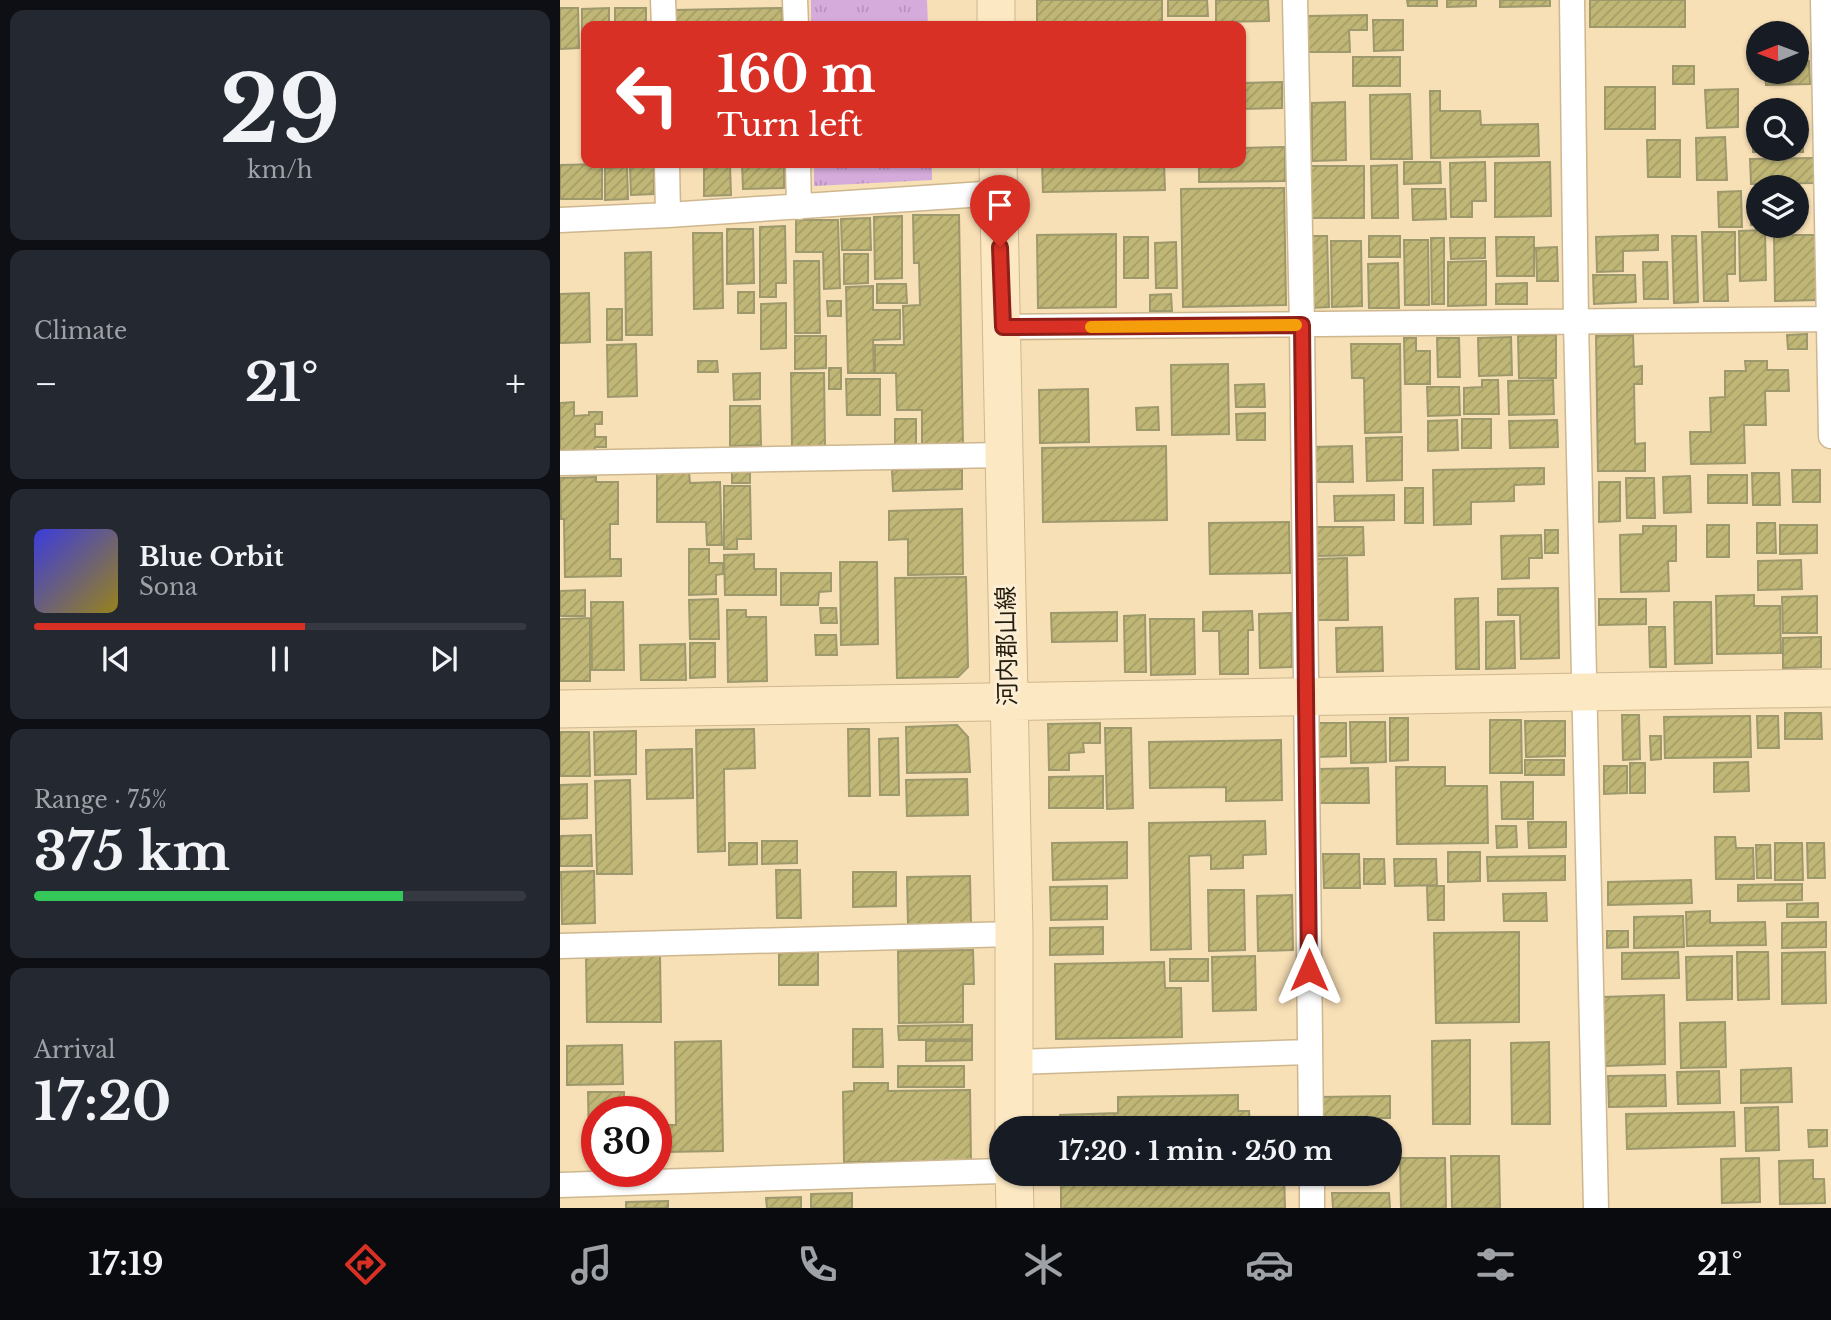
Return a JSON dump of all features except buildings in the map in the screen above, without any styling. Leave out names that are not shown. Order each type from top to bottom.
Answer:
[{"type":"street","points":[[663,0],[664,21]]},
{"type":"street","points":[[795,0],[796,21]]},
{"type":"street","points":[[996,0],[996,21]]},
{"type":"street","points":[[1295,0],[1302,325],[1311,1116]]},
{"type":"street","points":[[1572,0],[1576,321],[1596,1208]]},
{"type":"street","points":[[1823,0],[1831,436]]},
{"type":"street","points":[[667,168],[668,215]]},
{"type":"street","points":[[799,168],[799,207]]},
{"type":"street","points":[[560,220],[799,207],[999,178]]},
{"type":"street","name":"河内郡山線","points":[[999,178],[1014,934],[1014,1116]]},
{"type":"street","points":[[1003,327],[1830,319]]},
{"type":"street","points":[[560,463],[1004,455]]},
{"type":"street","points":[[560,709],[1831,688]]},
{"type":"street","points":[[560,946],[1014,934]]},
{"type":"street","points":[[1014,1062],[1310,1052]]},
{"type":"street","points":[[560,1185],[989,1171]]},
{"type":"street","points":[[1014,1186],[1015,1208]]},
{"type":"street","points":[[1312,1186],[1312,1208]]},
{"type":"green space","points":[[811,0],[927,0],[928,21],[811,21]]},
{"type":"green space","points":[[814,168],[932,168],[932,180],[814,186]]},
{"type":"slow traffic","points":[[1091,327],[1296,325]]},
{"type":"route","points":[[1000,247],[1003,327],[1302,325],[1309,970]]}]
